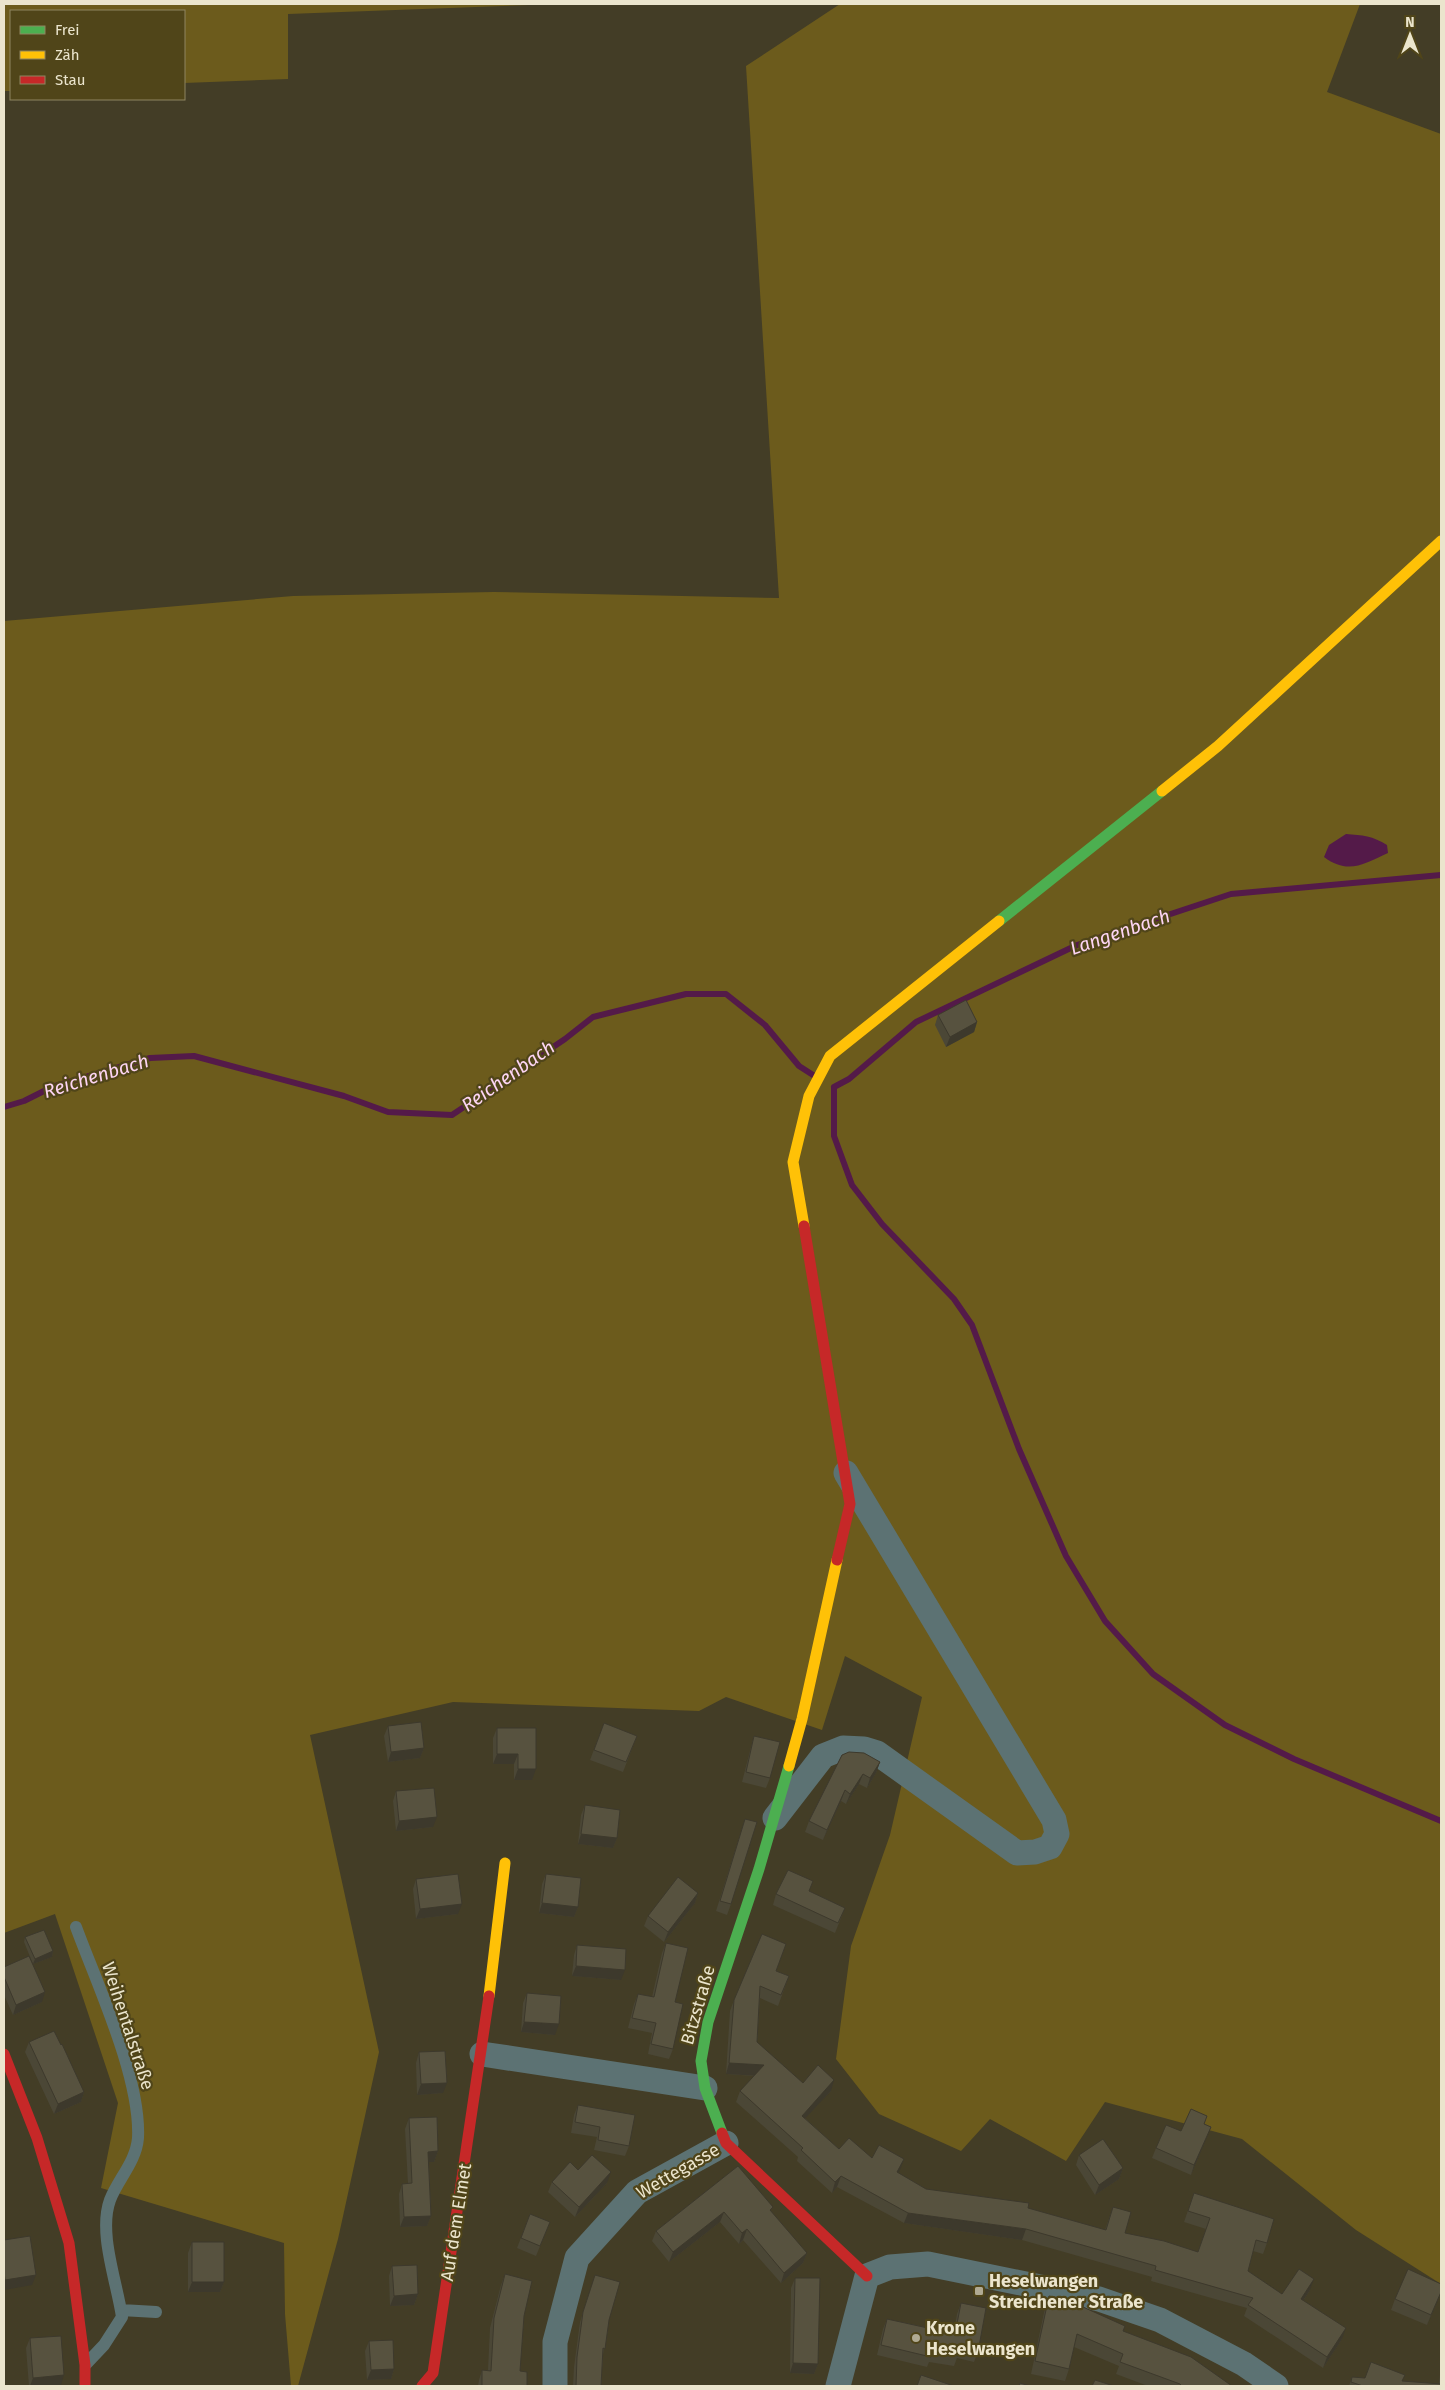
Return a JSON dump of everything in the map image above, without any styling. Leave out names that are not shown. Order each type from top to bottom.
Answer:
[{"type":"street","name":"Bitzstraße","points":[[867,2276],[726,2143],[705,2088],[701,2062],[708,2022],[772,1822],[802,1719],[850,1504],[793,1162],[809,1096],[830,1056],[1218,746],[1441,541]]},
{"type":"street","points":[[772,1822],[823,1756],[842,1748],[877,1753],[1017,1853],[1035,1852],[1050,1847],[1057,1834],[1054,1820],[845,1472]]},
{"type":"street","name":"Auf dem Elmet","points":[[422,2386],[432,2373],[482,2054],[505,1863]]},
{"type":"street","points":[[4,2054],[37,2138],[69,2243],[85,2365],[85,2386]]},
{"type":"street","points":[[482,2054],[705,2088]]},
{"type":"street","name":"Wettegasse","points":[[555,2386],[555,2342],[577,2258],[637,2192],[726,2143]]},
{"type":"street","points":[[838,2386],[867,2276],[890,2267],[928,2264],[1099,2299],[1160,2320],[1244,2364],[1276,2386]]},
{"type":"lane","name":"Weihentalstraße","points":[[76,1927],[120,2046],[135,2098],[138,2139],[127,2170],[110,2200],[107,2227],[108,2242],[121,2310]]},
{"type":"lane","points":[[85,2365],[104,2345],[122,2316],[121,2310],[156,2312]]},
{"type":"shaded area","points":[[4,4],[557,4],[288,14],[288,79],[185,83],[185,10],[10,10],[10,91],[4,91]]},
{"type":"shaded area","points":[[840,4],[1360,4],[1327,92],[1441,134],[1441,2284],[1356,2230],[1242,2139],[1105,2102],[1066,2161],[990,2119],[961,2151],[879,2114],[836,2059],[851,1946],[890,1835],[922,1697],[845,1656],[822,1730],[726,1697],[699,1711],[453,1702],[310,1735],[379,2052],[338,2239],[298,2386],[291,2386],[285,2314],[284,2243],[101,2188],[118,2103],[55,1914],[4,1933],[4,621],[293,596],[494,592],[779,598],[746,66]]},
{"type":"shaded area","points":[[1346,834],[1377,840],[1387,845],[1388,853],[1364,864],[1348,867],[1341,866],[1324,857],[1329,845]]},
{"type":"building","points":[[966,1000],[977,1022],[950,1037],[938,1015]]},
{"type":"building","points":[[421,1722],[424,1748],[391,1752],[388,1726]]},
{"type":"building","points":[[604,1723],[637,1736],[626,1762],[594,1750]]},
{"type":"building","points":[[497,1728],[536,1728],[536,1769],[518,1769],[518,1754],[497,1754]]},
{"type":"building","points":[[754,1736],[780,1742],[770,1778],[746,1772]]},
{"type":"building","points":[[849,1752],[864,1753],[880,1762],[870,1778],[863,1774],[850,1794],[845,1790],[827,1830],[809,1821],[842,1755]]},
{"type":"building","points":[[434,1788],[437,1817],[399,1821],[396,1791]]},
{"type":"building","points":[[585,1805],[620,1810],[617,1838],[581,1834]]},
{"type":"building","points":[[745,1819],[757,1822],[731,1904],[720,1901]]},
{"type":"building","points":[[788,1870],[813,1881],[809,1891],[845,1908],[838,1923],[776,1894]]},
{"type":"building","points":[[458,1874],[462,1904],[420,1909],[416,1879]]},
{"type":"building","points":[[546,1874],[581,1878],[578,1907],[542,1903]]},
{"type":"building","points":[[678,1877],[698,1893],[668,1932],[648,1916]]},
{"type":"building","points":[[44,1930],[53,1951],[35,1959],[25,1937]]},
{"type":"building","points":[[762,1934],[786,1944],[776,1971],[789,1976],[781,1995],[760,1986],[757,2042],[803,2083],[818,2065],[834,2080],[802,2116],[839,2149],[849,2138],[872,2158],[879,2145],[904,2159],[897,2172],[926,2189],[1029,2203],[1028,2208],[1106,2230],[1113,2207],[1131,2212],[1125,2233],[1164,2241],[1198,2252],[1210,2218],[1188,2211],[1194,2193],[1274,2219],[1267,2243],[1256,2240],[1248,2271],[1282,2294],[1299,2269],[1314,2279],[1301,2299],[1346,2328],[1327,2357],[1248,2305],[1253,2298],[1155,2270],[1156,2266],[1026,2229],[908,2213],[841,2176],[835,2182],[801,2150],[803,2148],[740,2091],[764,2065],[729,2063],[734,2000]]},
{"type":"building","points":[[666,1943],[688,1948],[675,2002],[683,2004],[673,2049],[651,2044],[656,2023],[632,2018],[638,1994],[654,1997]]},
{"type":"building","points":[[577,1945],[626,1949],[625,1970],[576,1966]]},
{"type":"building","points":[[29,1956],[45,1992],[16,2005],[4,1977],[4,1967]]},
{"type":"building","points":[[527,1993],[561,1996],[559,2024],[524,2022]]},
{"type":"building","points":[[54,2031],[84,2092],[58,2104],[29,2042]]},
{"type":"building","points":[[445,2051],[447,2083],[421,2084],[419,2052]]},
{"type":"building","points":[[578,2105],[635,2115],[629,2146],[598,2140],[600,2127],[575,2122]]},
{"type":"building","points":[[1191,2109],[1207,2116],[1204,2124],[1211,2127],[1194,2165],[1156,2148],[1166,2125],[1181,2131]]},
{"type":"building","points":[[437,2117],[438,2151],[428,2152],[431,2216],[404,2217],[402,2184],[412,2183],[409,2118]]},
{"type":"building","points":[[1103,2139],[1123,2168],[1099,2185],[1079,2155]]},
{"type":"building","points":[[592,2155],[611,2172],[579,2207],[552,2182],[570,2162],[578,2170]]},
{"type":"building","points":[[738,2166],[773,2207],[770,2210],[807,2253],[784,2273],[747,2229],[742,2233],[724,2212],[673,2252],[656,2231]]},
{"type":"building","points":[[530,2214],[550,2222],[540,2246],[521,2238]]},
{"type":"building","points":[[30,2236],[36,2275],[5,2280],[4,2240]]},
{"type":"building","points":[[192,2242],[224,2242],[224,2282],[192,2282]]},
{"type":"building","points":[[417,2265],[418,2294],[394,2296],[392,2266]]},
{"type":"building","points":[[1408,2269],[1441,2284],[1441,2292],[1431,2315],[1395,2299]]},
{"type":"building","points":[[505,2274],[532,2281],[524,2316],[520,2371],[527,2372],[527,2386],[482,2386],[482,2370],[491,2371],[494,2318]]},
{"type":"building","points":[[595,2275],[620,2282],[609,2320],[605,2349],[603,2348],[601,2386],[576,2386],[577,2357],[583,2312]]},
{"type":"building","points":[[795,2278],[820,2278],[818,2364],[793,2363]]},
{"type":"building","points":[[1049,2296],[1084,2303],[1083,2307],[1125,2326],[1123,2331],[1191,2357],[1232,2386],[1182,2386],[1120,2362],[1123,2354],[1077,2334],[1069,2369],[1035,2361]]},
{"type":"building","points":[[961,2303],[986,2308],[978,2352],[960,2348],[958,2356],[932,2351],[931,2357],[881,2345],[887,2319],[955,2334]]},
{"type":"building","points":[[61,2336],[64,2375],[33,2378],[30,2338]]},
{"type":"building","points":[[393,2340],[394,2369],[371,2370],[369,2341]]},
{"type":"building","points":[[1371,2362],[1405,2375],[1402,2381],[1441,2384],[1441,2386],[1363,2386],[1351,2382],[1352,2377],[1365,2378]]},
{"type":"building","points":[[921,2375],[954,2386],[917,2386]]},
{"type":"building","points":[[1095,2380],[1114,2386],[1092,2386]]},
{"type":"building","points":[[1020,2383],[1030,2386],[1019,2386]]},
{"type":"waterway","name":"Langenbach","points":[[834,1087],[849,1079],[916,1022],[1077,945],[1231,894],[1441,875]]},
{"type":"waterway","name":"Reichenbach","points":[[4,1107],[24,1101],[52,1087],[150,1058],[194,1056],[344,1096],[388,1112],[452,1115],[565,1039],[593,1017],[686,994],[726,994],[765,1025],[799,1066],[813,1075]]},
{"type":"waterway","points":[[834,1087],[834,1136],[852,1185],[882,1224],[954,1299],[972,1325],[1019,1449],[1066,1556],[1105,1621],[1153,1674],[1225,1725],[1294,1759],[1441,1821]]},
{"type":"traffic: fast","points":[[999,921],[1162,791]]},
{"type":"traffic: fast","points":[[722,2133],[705,2088],[701,2061],[708,2022],[759,1869],[789,1766]]},
{"type":"traffic: slow","points":[[1162,791],[1218,746],[1441,541]]},
{"type":"traffic: slow","points":[[804,1226],[793,1162],[809,1096],[830,1056],[999,921]]},
{"type":"traffic: slow","points":[[789,1766],[802,1719],[837,1560]]},
{"type":"traffic: slow","points":[[489,1996],[505,1863]]},
{"type":"traffic: jam","points":[[804,1226],[850,1504],[837,1560]]},
{"type":"traffic: jam","points":[[422,2386],[433,2373],[489,1996]]},
{"type":"traffic: jam","points":[[4,2054],[37,2138],[69,2243],[85,2365],[85,2386]]},
{"type":"traffic: jam","points":[[722,2133],[726,2143],[867,2276]]},
{"type":"place","name":"Heselwangen Streichener Straße","points":[[979,2291]]},
{"type":"place","name":"Krone Heselwangen","points":[[916,2338]]}]
